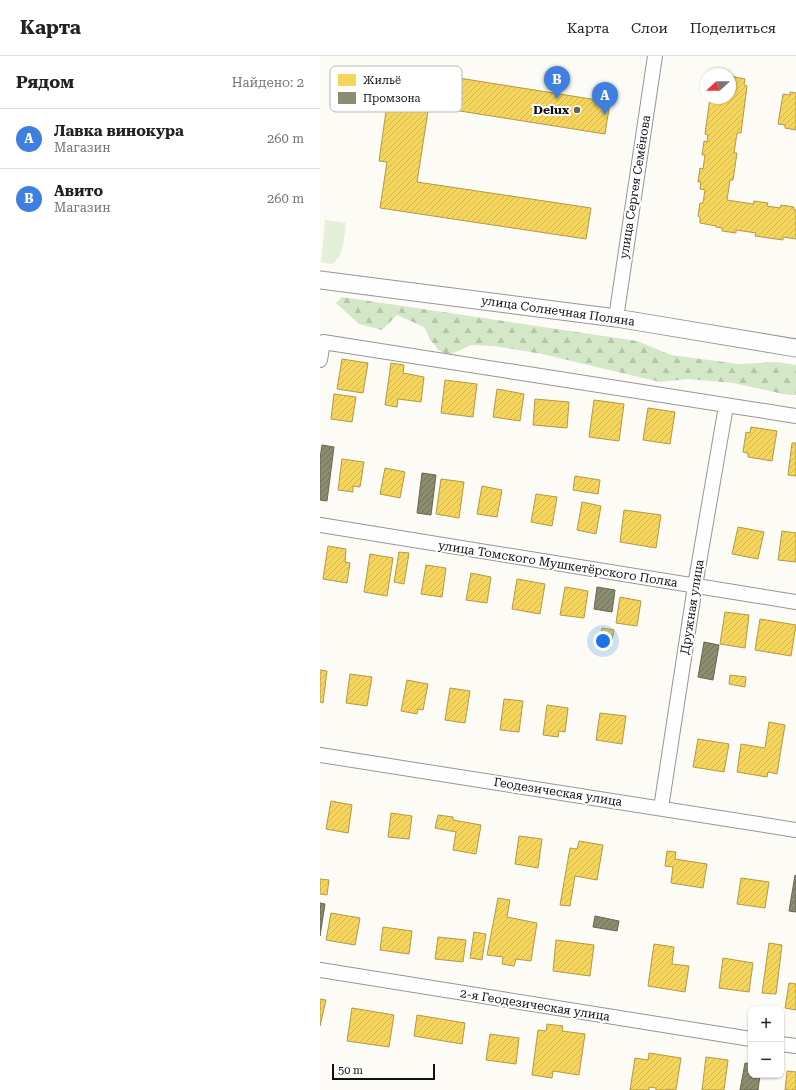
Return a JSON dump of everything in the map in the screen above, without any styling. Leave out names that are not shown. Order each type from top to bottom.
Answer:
[{"type":"street","name":"улица Сергея Семёнова","points":[[616,318],[655,56]]},
{"type":"street","name":"улица Солнечная Поляна","points":[[320,280],[616,318],[796,348]]},
{"type":"street","points":[[320,360],[323,342],[796,416]]},
{"type":"street","name":"Дружная улица","points":[[661,808],[695,586],[726,406]]},
{"type":"street","name":"улица Томского Мушкетёрского Полка","points":[[320,525],[796,602]]},
{"type":"street","name":"Геодезическая улица","points":[[320,755],[796,830]]},
{"type":"street","name":"2-я Геодезическая улица","points":[[320,970],[748,1039]]},
{"type":"street","points":[[784,1044],[796,1046]]},
{"type":"green space","points":[[325,220],[346,223],[342,251],[332,264],[321,262]]},
{"type":"green space","points":[[342,297],[637,341],[671,355],[739,364],[777,362],[796,365],[796,395],[788,395],[733,383],[688,379],[660,382],[542,354],[494,346],[471,345],[449,355],[438,350],[430,340],[424,327],[397,315],[382,330],[359,324],[336,303]]},
{"type":"building: Жильё","points":[[736,77],[745,79],[744,85],[747,86],[741,133],[737,133],[734,153],[737,153],[733,180],[730,180],[727,200],[753,204],[754,201],[768,203],[767,206],[780,208],[781,205],[794,207],[794,210],[796,210],[796,239],[783,237],[783,240],[755,236],[756,233],[736,230],[736,233],[722,231],[722,228],[700,223],[700,217],[698,216],[700,203],[703,203],[705,190],[700,189],[701,182],[698,182],[700,168],[703,169],[705,155],[702,155],[704,141],[707,142],[708,135],[705,134],[709,104],[736,104]]},
{"type":"building: Жильё","points":[[462,79],[610,102],[605,134],[462,111]]},
{"type":"building: Жильё","points":[[790,92],[796,93],[796,130],[785,128],[785,125],[778,124],[783,94],[790,95]]},
{"type":"building: Жильё","points":[[386,112],[428,112],[417,182],[591,208],[586,239],[380,208],[387,162],[379,161]]},
{"type":"building: Жильё","points":[[342,359],[368,363],[363,393],[337,389]]},
{"type":"building: Жильё","points":[[391,363],[404,365],[403,373],[424,377],[421,402],[398,399],[397,407],[385,405]]},
{"type":"building: Жильё","points":[[445,380],[477,384],[473,417],[441,413]]},
{"type":"building: Жильё","points":[[497,389],[524,394],[520,421],[493,417]]},
{"type":"building: Жильё","points":[[334,394],[356,397],[352,422],[331,419]]},
{"type":"building: Жильё","points":[[535,399],[569,402],[567,428],[533,425]]},
{"type":"building: Жильё","points":[[594,400],[624,404],[619,441],[589,437]]},
{"type":"building: Жильё","points":[[648,408],[675,412],[670,444],[643,440]]},
{"type":"building: Жильё","points":[[751,427],[777,431],[772,461],[748,457],[748,453],[743,452],[746,432],[750,433]]},
{"type":"building: Жильё","points":[[792,443],[796,443],[796,476],[788,475]]},
{"type":"building: Жильё","points":[[342,459],[364,462],[360,487],[353,486],[353,492],[338,490]]},
{"type":"building: Жильё","points":[[385,468],[405,472],[400,498],[380,494]]},
{"type":"building: Жильё","points":[[575,476],[600,480],[598,494],[573,490]]},
{"type":"building: Жильё","points":[[441,479],[464,482],[459,518],[436,514]]},
{"type":"building: Жильё","points":[[482,486],[502,490],[497,517],[477,514]]},
{"type":"building: Жильё","points":[[536,494],[557,497],[552,526],[531,522]]},
{"type":"building: Жильё","points":[[582,502],[601,506],[596,534],[577,530]]},
{"type":"building: Жильё","points":[[624,510],[661,515],[656,548],[620,542]]},
{"type":"building: Жильё","points":[[738,527],[764,532],[758,559],[732,554]]},
{"type":"building: Жильё","points":[[782,531],[796,533],[796,562],[778,560]]},
{"type":"building: Жильё","points":[[328,546],[346,549],[345,562],[350,563],[347,583],[323,579]]},
{"type":"building: Жильё","points":[[399,552],[409,553],[404,584],[394,582]]},
{"type":"building: Жильё","points":[[370,554],[393,558],[387,596],[364,592]]},
{"type":"building: Жильё","points":[[426,565],[446,568],[442,597],[421,594]]},
{"type":"building: Жильё","points":[[471,573],[491,577],[487,603],[466,600]]},
{"type":"building: Жильё","points":[[517,579],[545,584],[540,614],[512,609]]},
{"type":"building: Жильё","points":[[565,587],[588,591],[584,618],[560,615]]},
{"type":"building: Жильё","points":[[620,597],[641,601],[637,626],[616,623]]},
{"type":"building: Жильё","points":[[725,612],[749,615],[745,648],[720,644]]},
{"type":"building: Жильё","points":[[760,619],[796,625],[791,656],[755,650]]},
{"type":"building: Жильё","points":[[602,628],[614,630],[612,640],[600,639]]},
{"type":"building: Жильё","points":[[320,670],[327,671],[323,703],[320,702]]},
{"type":"building: Жильё","points":[[350,674],[372,677],[367,706],[346,703]]},
{"type":"building: Жильё","points":[[730,675],[746,677],[745,687],[729,684]]},
{"type":"building: Жильё","points":[[407,680],[428,684],[423,710],[418,709],[417,714],[401,711]]},
{"type":"building: Жильё","points":[[450,688],[470,691],[465,723],[445,720]]},
{"type":"building: Жильё","points":[[504,699],[523,701],[519,732],[500,730]]},
{"type":"building: Жильё","points":[[547,705],[568,708],[565,732],[559,731],[558,737],[543,735]]},
{"type":"building: Жильё","points":[[600,713],[626,716],[622,744],[596,740]]},
{"type":"building: Жильё","points":[[769,722],[785,725],[777,774],[768,772],[767,777],[737,772],[741,744],[765,748]]},
{"type":"building: Жильё","points":[[698,739],[729,744],[724,772],[693,767]]},
{"type":"building: Жильё","points":[[331,801],[352,805],[348,833],[326,829]]},
{"type":"building: Жильё","points":[[391,813],[412,816],[409,839],[388,837]]},
{"type":"building: Жильё","points":[[438,815],[453,817],[453,820],[481,825],[476,854],[453,850],[456,832],[435,828]]},
{"type":"building: Жильё","points":[[519,836],[542,839],[538,868],[515,864]]},
{"type":"building: Жильё","points":[[579,841],[603,845],[597,880],[575,876],[570,906],[560,905],[570,848],[577,849]]},
{"type":"building: Жильё","points":[[667,851],[676,852],[675,859],[707,864],[703,888],[671,883],[673,867],[665,866]]},
{"type":"building: Жильё","points":[[741,878],[769,882],[765,908],[737,904]]},
{"type":"building: Жильё","points":[[320,879],[329,880],[327,895],[320,894]]},
{"type":"building: Жильё","points":[[498,898],[510,900],[507,917],[537,923],[531,961],[516,959],[514,966],[502,964],[503,957],[487,955]]},
{"type":"building: Жильё","points":[[331,913],[360,918],[355,945],[326,940]]},
{"type":"building: Жильё","points":[[383,927],[412,931],[409,954],[380,950]]},
{"type":"building: Жильё","points":[[474,932],[486,934],[482,960],[470,958]]},
{"type":"building: Жильё","points":[[438,937],[466,940],[463,962],[435,959]]},
{"type":"building: Жильё","points":[[556,940],[594,945],[590,976],[553,971]]},
{"type":"building: Жильё","points":[[769,943],[782,945],[776,994],[762,993]]},
{"type":"building: Жильё","points":[[654,944],[674,947],[672,964],[689,966],[685,992],[648,986]]},
{"type":"building: Жильё","points":[[723,958],[753,963],[749,992],[719,988]]},
{"type":"building: Жильё","points":[[789,983],[796,984],[796,1010],[785,1008]]},
{"type":"building: Жильё","points":[[320,999],[326,1000],[320,1026]]},
{"type":"building: Жильё","points":[[352,1008],[394,1015],[389,1047],[347,1041]]},
{"type":"building: Жильё","points":[[417,1015],[465,1023],[462,1044],[414,1036]]},
{"type":"building: Жильё","points":[[547,1024],[563,1026],[562,1031],[585,1034],[579,1075],[553,1071],[552,1078],[532,1075],[538,1030],[546,1031]]},
{"type":"building: Жильё","points":[[490,1034],[519,1038],[516,1064],[486,1060]]},
{"type":"building: Жильё","points":[[649,1053],[681,1058],[676,1090],[656,1090],[656,1088],[649,1087],[649,1090],[630,1090],[635,1058],[648,1060]]},
{"type":"building: Жильё","points":[[706,1057],[728,1060],[724,1090],[702,1090]]},
{"type":"building: Жильё","points":[[787,1071],[796,1072],[796,1090],[785,1090]]},
{"type":"building: Промзона","points":[[322,445],[334,447],[327,501],[320,500],[320,458]]},
{"type":"building: Промзона","points":[[422,473],[436,475],[431,515],[417,513]]},
{"type":"building: Промзона","points":[[597,587],[615,590],[612,612],[594,609]]},
{"type":"building: Промзона","points":[[704,642],[719,645],[713,680],[698,677]]},
{"type":"building: Промзона","points":[[795,875],[796,876],[796,912],[789,911]]},
{"type":"building: Промзона","points":[[320,903],[325,904],[320,936]]},
{"type":"building: Промзона","points":[[595,916],[619,921],[617,931],[593,927]]},
{"type":"building: Промзона","points":[[745,1063],[748,1064],[748,1078],[760,1078],[758,1090],[740,1090]]},
{"type":"place","name":"Авито","points":[[557,99]]},
{"type":"place","name":"Delux","points":[[577,110]]},
{"type":"place","name":"Лавка винокура","points":[[605,115]]}]
